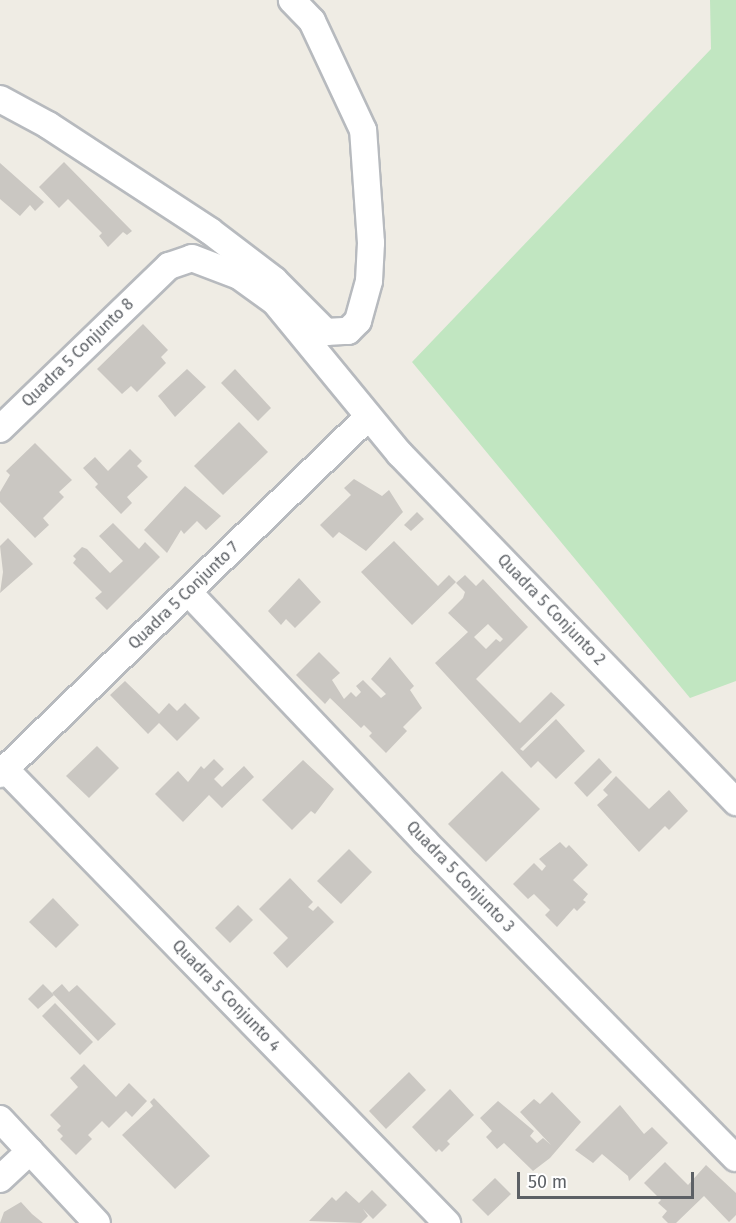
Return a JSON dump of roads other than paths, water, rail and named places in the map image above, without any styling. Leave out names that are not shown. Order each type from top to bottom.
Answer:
[{"type":"street","points":[[0,99],[48,125],[210,231],[274,280],[326,332],[348,331],[358,321],[369,281],[370,243],[363,130],[312,21],[292,0]]},
{"type":"street","name":"Quadra 5 Conjunto 8","points":[[0,429],[155,277],[178,261],[192,258],[239,276],[275,302],[368,417]]},
{"type":"street","name":"Quadra 5 Conjunto 7","points":[[3,771],[368,417]]},
{"type":"street","name":"Quadra 5 Conjunto 2","points":[[368,417],[736,802]]},
{"type":"street","name":"Quadra 5 Conjunto 3","points":[[188,592],[425,842],[736,1158]]},
{"type":"street","name":"Quadra 5 Conjunto 4","points":[[3,771],[447,1223]]},
{"type":"street","points":[[0,1119],[97,1223]]},
{"type":"street","points":[[0,1179],[30,1150]]}]
